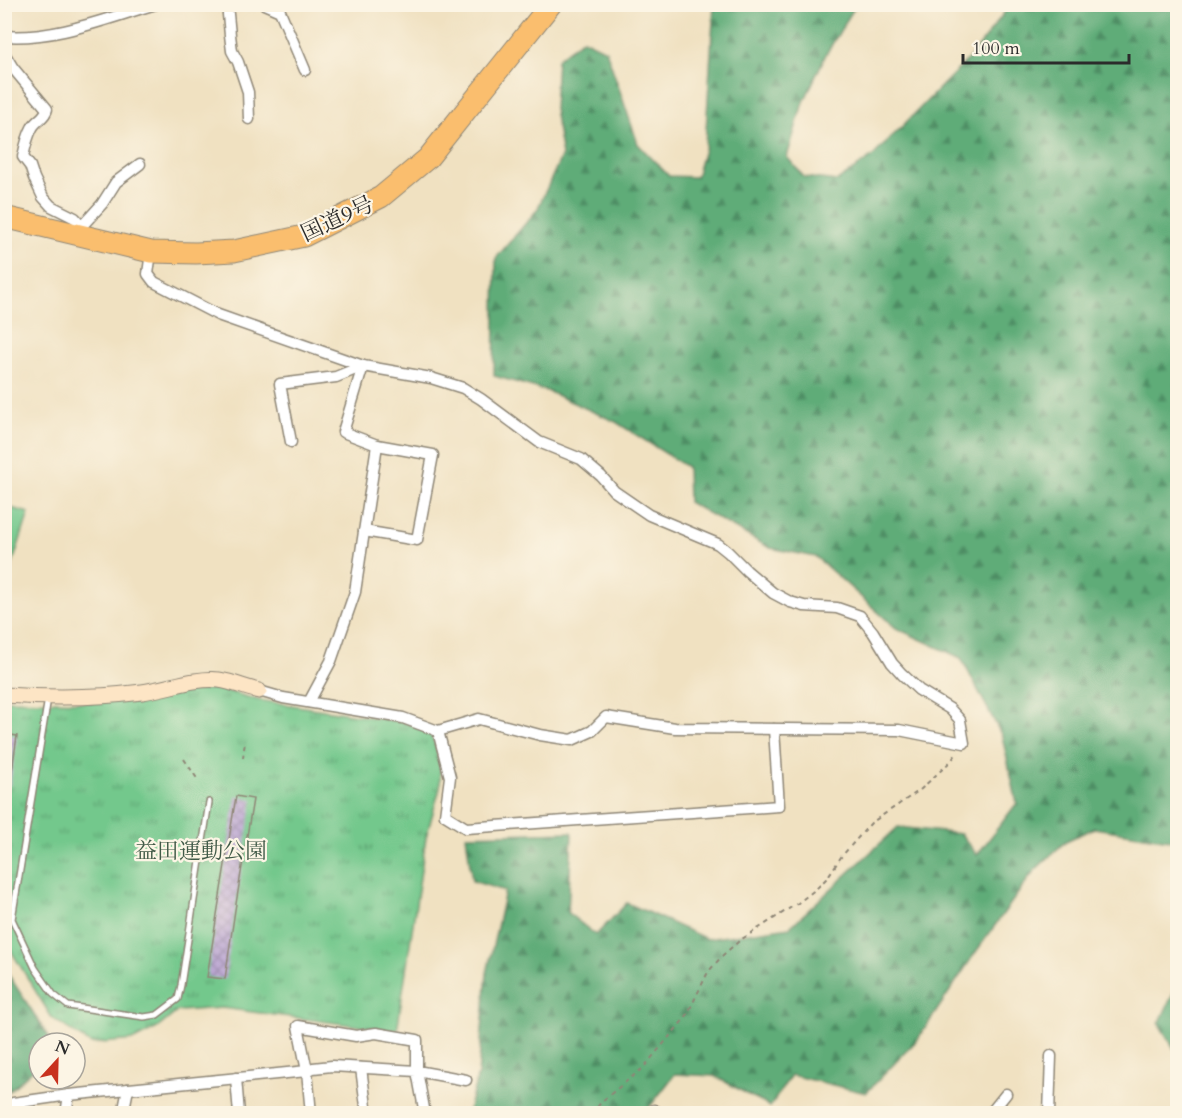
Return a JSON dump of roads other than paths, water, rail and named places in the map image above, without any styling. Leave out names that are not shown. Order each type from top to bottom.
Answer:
[{"type":"highway","name":"国道9号","points":[[4,217],[82,230],[151,252],[234,251],[304,236],[381,197],[428,158],[551,4]]},
{"type":"street","points":[[4,36],[17,37],[60,32],[156,4]]},
{"type":"street","points":[[227,4],[232,51],[248,93],[249,119]]},
{"type":"street","points":[[264,4],[280,12],[305,70]]},
{"type":"street","points":[[4,53],[13,68],[47,109],[45,115],[34,125],[28,135],[23,157],[30,166],[43,197],[51,206],[75,218],[82,230],[116,182],[140,164]]},
{"type":"street","points":[[4,695],[85,697],[143,692],[193,682],[218,680],[283,698],[403,718],[438,730],[479,719],[540,735],[572,740],[592,731],[606,717],[675,728],[899,730],[964,743],[960,720],[950,709],[918,690],[891,663],[873,632],[860,616],[837,608],[804,606],[773,593],[718,544],[649,515],[614,491],[581,459],[539,442],[463,388],[431,378],[363,366],[218,315],[154,282],[148,274],[151,252]]},
{"type":"street","points":[[291,442],[280,384],[336,377],[363,366]]},
{"type":"street","points":[[363,366],[343,432],[376,445],[433,455],[417,540],[364,531]]},
{"type":"street","points":[[309,702],[331,660],[355,592],[376,445]]},
{"type":"street","points":[[438,730],[450,777],[445,815],[466,828],[779,806],[774,729]]},
{"type":"street","points":[[311,1113],[307,1071],[298,1026],[356,1036],[376,1033],[417,1040],[417,1071],[425,1113]]},
{"type":"street","points":[[1049,1113],[1051,1056]]},
{"type":"street","points":[[11,1113],[13,1102],[307,1071],[332,1066],[417,1071],[465,1080]]},
{"type":"street","points":[[361,1068],[367,1113]]},
{"type":"street","points":[[236,1078],[239,1113]]},
{"type":"street","points":[[123,1113],[128,1089]]},
{"type":"street","points":[[990,1113],[1006,1094]]},
{"type":"street","points":[[66,1113],[69,1095]]},
{"type":"street","points":[[645,1113],[654,1110],[662,1113]]},
{"type":"lane","points":[[48,697],[12,919],[35,968],[53,994],[68,1006],[144,1017],[157,1015],[178,999],[209,802]]},
{"type":"park label","name":"益田運動公園","points":[[201,850]]}]
